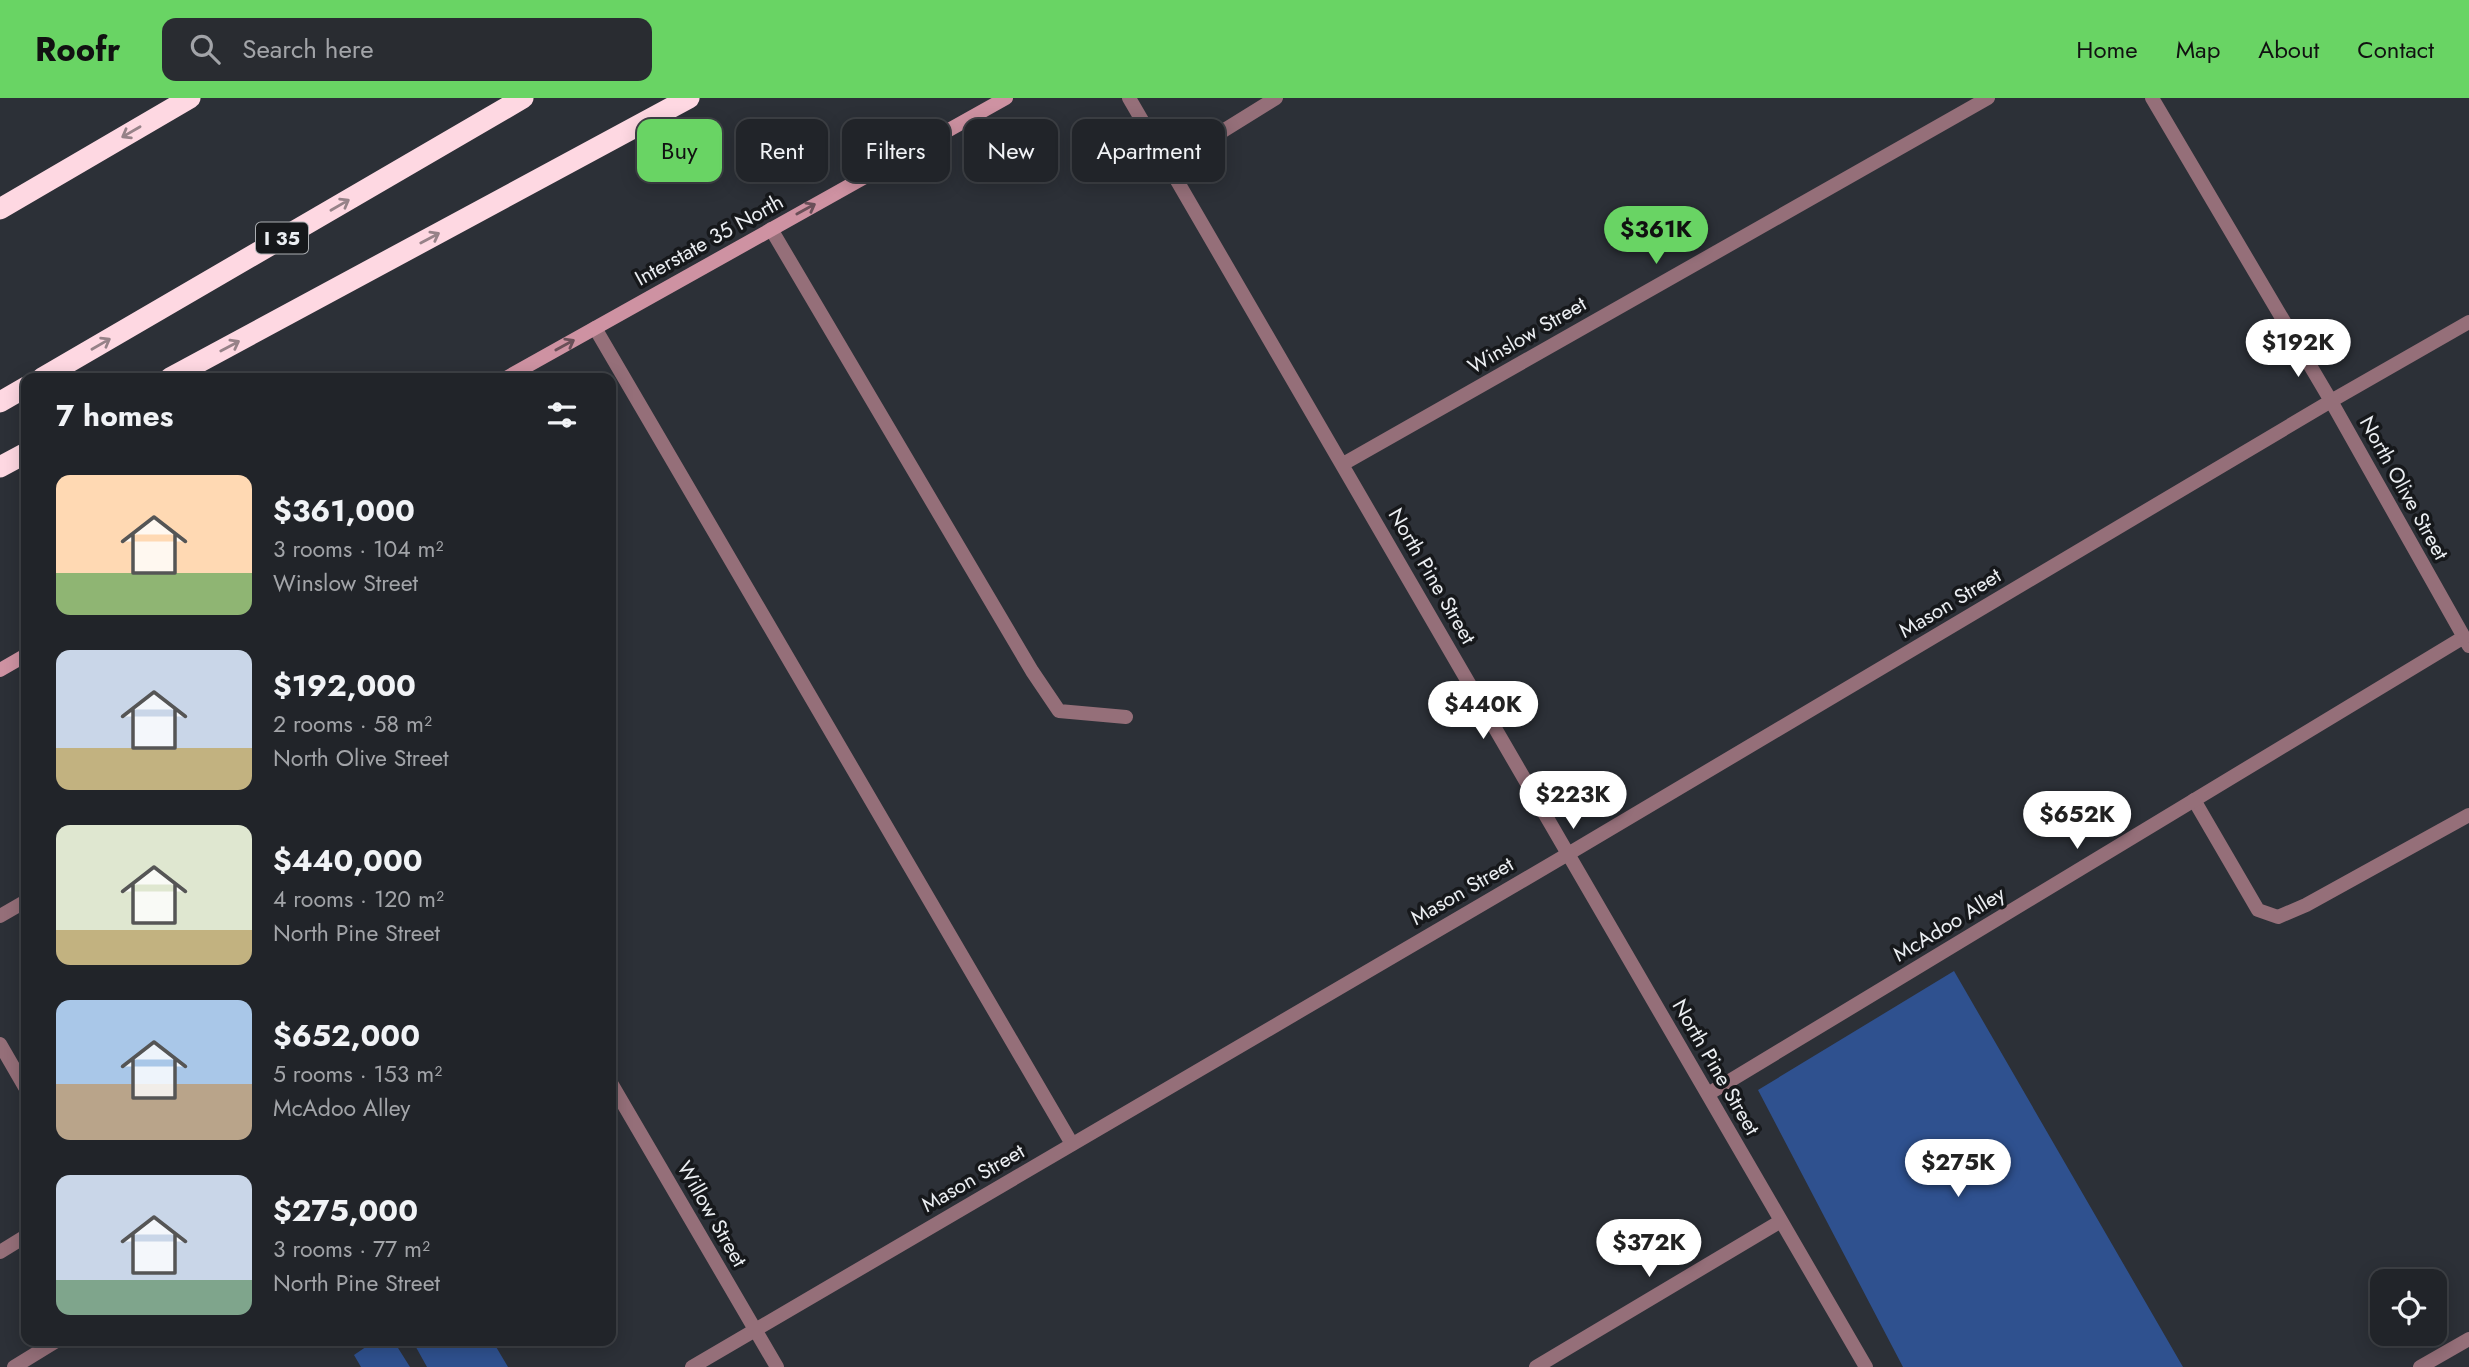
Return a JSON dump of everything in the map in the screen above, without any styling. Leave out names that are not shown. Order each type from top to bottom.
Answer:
[{"type":"highway","points":[[0,209],[190,98]]},
{"type":"highway","name":"I 35","points":[[51,373],[523,98]]},
{"type":"highway","points":[[179,373],[689,98]]},
{"type":"highway","points":[[0,402],[21,390]]},
{"type":"highway","points":[[0,467],[21,456]]},
{"type":"main road","name":"Interstate 35 North","points":[[515,373],[1006,98]]},
{"type":"main road","points":[[0,670],[21,658]]},
{"type":"street","name":"North Pine Street","points":[[1129,98],[1141,119]]},
{"type":"street","points":[[1225,130],[1276,98]]},
{"type":"street","name":"Winslow Street","points":[[1343,464],[1988,98]]},
{"type":"street","name":"North Olive Street","points":[[2152,98],[2331,401],[2467,642]]},
{"type":"street","name":"North Pine Street","points":[[1178,182],[1866,1367]]},
{"type":"street","points":[[771,229],[1018,648],[1059,711],[1126,717]]},
{"type":"street","name":"Mason Street","points":[[692,1367],[2469,322]]},
{"type":"street","points":[[595,328],[1072,1144]]},
{"type":"street","name":"McAdoo Alley","points":[[1708,1094],[2194,800],[2467,642]]},
{"type":"street","points":[[2194,800],[2258,910],[2278,917],[2306,905],[2469,815]]},
{"type":"street","points":[[0,916],[21,904]]},
{"type":"street","points":[[0,1044],[21,1080]]},
{"type":"street","name":"Willow Street","points":[[616,1092],[776,1367]]},
{"type":"street","points":[[1535,1367],[1781,1221]]},
{"type":"street","points":[[0,1252],[21,1239]]},
{"type":"street","points":[[2420,1367],[2469,1339]]},
{"type":"street","points":[[14,1367],[48,1346]]},
{"type":"building","points":[[1954,971],[2183,1367],[1903,1367],[1758,1090]]},
{"type":"building","points":[[367,1346],[397,1346],[410,1367],[361,1367],[354,1355]]},
{"type":"building","points":[[415,1346],[496,1346],[508,1367],[427,1367]]}]
